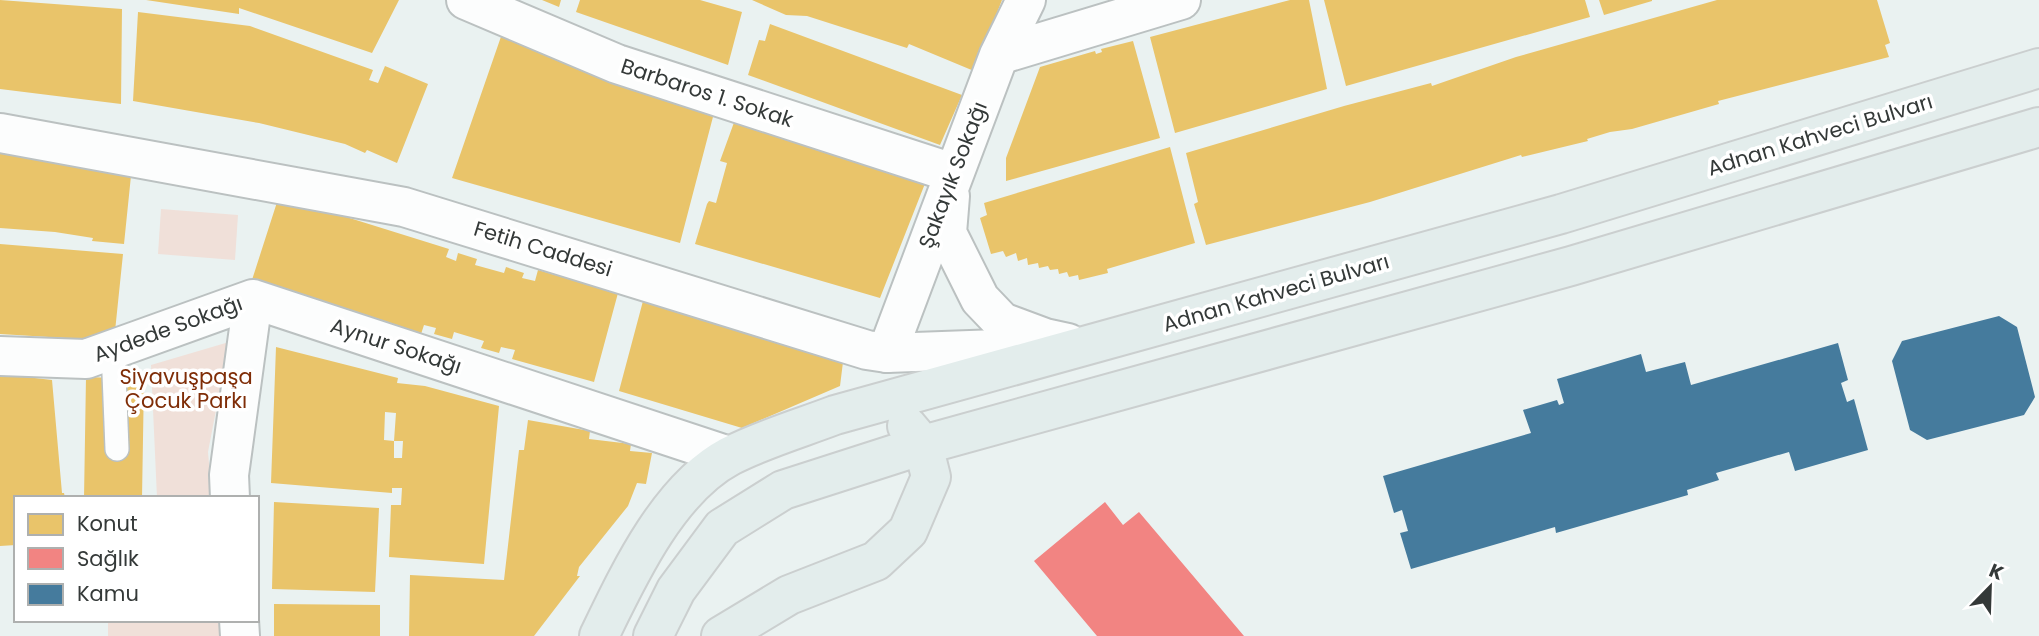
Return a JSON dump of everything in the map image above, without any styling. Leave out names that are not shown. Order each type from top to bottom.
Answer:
[{"type":"main road","name":"Adnan Kahveci Bulvarı","points":[[599,636],[629,573],[669,513],[696,481],[729,456],[835,415],[1561,214],[2039,68]]},
{"type":"main road","points":[[653,636],[676,590],[722,528],[783,490],[923,445],[1571,266],[2039,127]]},
{"type":"main road","points":[[721,636],[789,595],[876,561],[908,531],[924,499],[931,477],[923,445],[897,415],[875,409],[835,415]]},
{"type":"street","name":"Barbaros 1. Sokak","points":[[466,0],[617,64],[953,173]]},
{"type":"street","name":"Şakayık Sokağı","points":[[877,351],[953,173],[999,55],[1026,0]]},
{"type":"street","points":[[999,55],[1181,0]]},
{"type":"street","name":"Fetih Caddesi","points":[[0,133],[404,207],[877,351],[1084,346]]},
{"type":"street","points":[[953,173],[947,233],[980,299],[1002,322],[1045,338],[1084,346]]},
{"type":"street","points":[[230,496],[229,475],[253,299]]},
{"type":"street","name":"Aydede Sokağı","points":[[0,356],[86,359],[253,299]]},
{"type":"street","name":"Aynur Sokağı","points":[[253,299],[729,456]]},
{"type":"street","points":[[835,415],[879,395],[881,374],[877,351]]},
{"type":"lane","points":[[113,349],[117,449]]},
{"type":"green space","points":[[161,209],[238,215],[235,260],[158,254]]},
{"type":"green space","name":"Siyavuşpaşa Çocuk Parkı","points":[[229,342],[208,452],[212,496],[157,496],[151,365]]},
{"type":"green space","points":[[108,622],[222,622],[223,636],[108,636]]},
{"type":"building: Konut","points":[[0,0],[122,9],[121,104],[0,89]]},
{"type":"building: Konut","points":[[146,0],[399,0],[372,53],[239,8],[239,14]]},
{"type":"building: Konut","points":[[542,0],[561,0],[559,7]]},
{"type":"building: Konut","points":[[580,0],[700,0],[742,12],[728,65],[576,12]]},
{"type":"building: Konut","points":[[752,0],[1002,0],[974,71],[909,44],[907,48],[807,16],[786,15]]},
{"type":"building: Konut","points":[[1290,0],[1309,0],[1327,89],[1175,133],[1150,37]]},
{"type":"building: Konut","points":[[1324,0],[1585,0],[1590,17],[1346,86]]},
{"type":"building: Konut","points":[[1599,0],[1652,0],[1652,1],[1604,15]]},
{"type":"building: Konut","points":[[1717,0],[1877,0],[1890,43],[1885,45],[1889,57],[1718,101],[1719,104],[1632,129],[1610,132],[1587,139],[1588,141],[1522,157],[1521,155],[1370,202],[1206,245],[1194,204],[1198,202],[1186,153],[1344,106],[1431,83],[1432,86],[1516,57]]},
{"type":"building: Konut","points":[[138,12],[250,26],[373,70],[369,80],[378,83],[385,66],[428,84],[397,163],[367,150],[365,153],[345,144],[259,123],[133,101]]},
{"type":"building: Konut","points":[[770,24],[962,95],[940,145],[748,75],[759,40],[765,41]]},
{"type":"building: Konut","points":[[504,28],[714,113],[680,243],[452,178]]},
{"type":"building: Konut","points":[[1133,41],[1160,138],[1006,181],[1006,158],[1040,67],[1095,51],[1096,54],[1102,52],[1101,49]]},
{"type":"building: Konut","points":[[736,117],[926,181],[880,298],[695,244],[707,204],[709,201],[716,203],[727,163],[720,161]]},
{"type":"building: Konut","points":[[1170,147],[1195,243],[1107,269],[1108,273],[1079,280],[1078,275],[1069,277],[1067,272],[1059,274],[1058,269],[1050,270],[1048,266],[1039,268],[1038,263],[1028,265],[1027,258],[1018,261],[1016,253],[1006,257],[1003,251],[991,254],[980,218],[987,215],[984,203]]},
{"type":"building: Konut","points":[[0,148],[132,166],[124,244],[92,241],[93,238],[55,232],[0,228]]},
{"type":"building: Konut","points":[[279,196],[449,249],[446,257],[456,261],[458,253],[477,259],[475,265],[504,273],[506,267],[524,273],[522,278],[535,281],[538,270],[618,293],[594,382],[512,359],[515,350],[501,347],[499,353],[481,348],[484,341],[454,332],[452,339],[434,334],[436,328],[424,325],[420,337],[251,283]]},
{"type":"building: Konut","points":[[0,244],[123,254],[114,341],[0,334]]},
{"type":"building: Konut","points":[[643,301],[843,362],[840,386],[742,428],[619,391]]},
{"type":"building: Konut","points":[[276,347],[398,378],[397,383],[425,386],[499,406],[484,564],[389,557],[391,505],[401,505],[402,488],[392,488],[392,493],[271,483]],"holes":[[[385,412],[396,413],[394,441],[384,440]],[[394,441],[403,441],[402,458],[394,458]]]},
{"type":"building: Konut","points":[[0,374],[52,380],[62,493],[65,496],[14,496],[14,545],[0,546]]},
{"type":"building: Konut","points":[[86,377],[144,379],[142,496],[84,496]]},
{"type":"building: Konut","points":[[528,420],[590,431],[589,439],[631,444],[630,451],[652,453],[646,484],[637,483],[628,506],[579,567],[577,576],[580,576],[534,636],[409,636],[410,575],[504,580],[519,450],[524,450]]},
{"type":"building: Konut","points":[[274,502],[379,508],[375,592],[272,589]]},
{"type":"building: Konut","points":[[274,604],[380,605],[380,636],[274,636]]},
{"type":"building: Sağlık","points":[[1105,502],[1123,525],[1139,512],[1244,636],[1097,636],[1034,561]]},
{"type":"building: Kamu","points":[[1999,316],[2017,327],[2035,397],[2024,415],[1927,440],[1910,430],[1892,361],[1902,341]]},
{"type":"building: Kamu","points":[[1838,343],[1848,380],[1841,383],[1847,402],[1854,399],[1868,450],[1795,471],[1789,452],[1716,473],[1719,480],[1687,490],[1688,495],[1556,533],[1555,527],[1411,569],[1400,533],[1408,531],[1402,510],[1394,513],[1383,476],[1531,433],[1523,410],[1557,400],[1559,405],[1564,403],[1557,379],[1641,354],[1646,372],[1685,362],[1691,385]]}]
